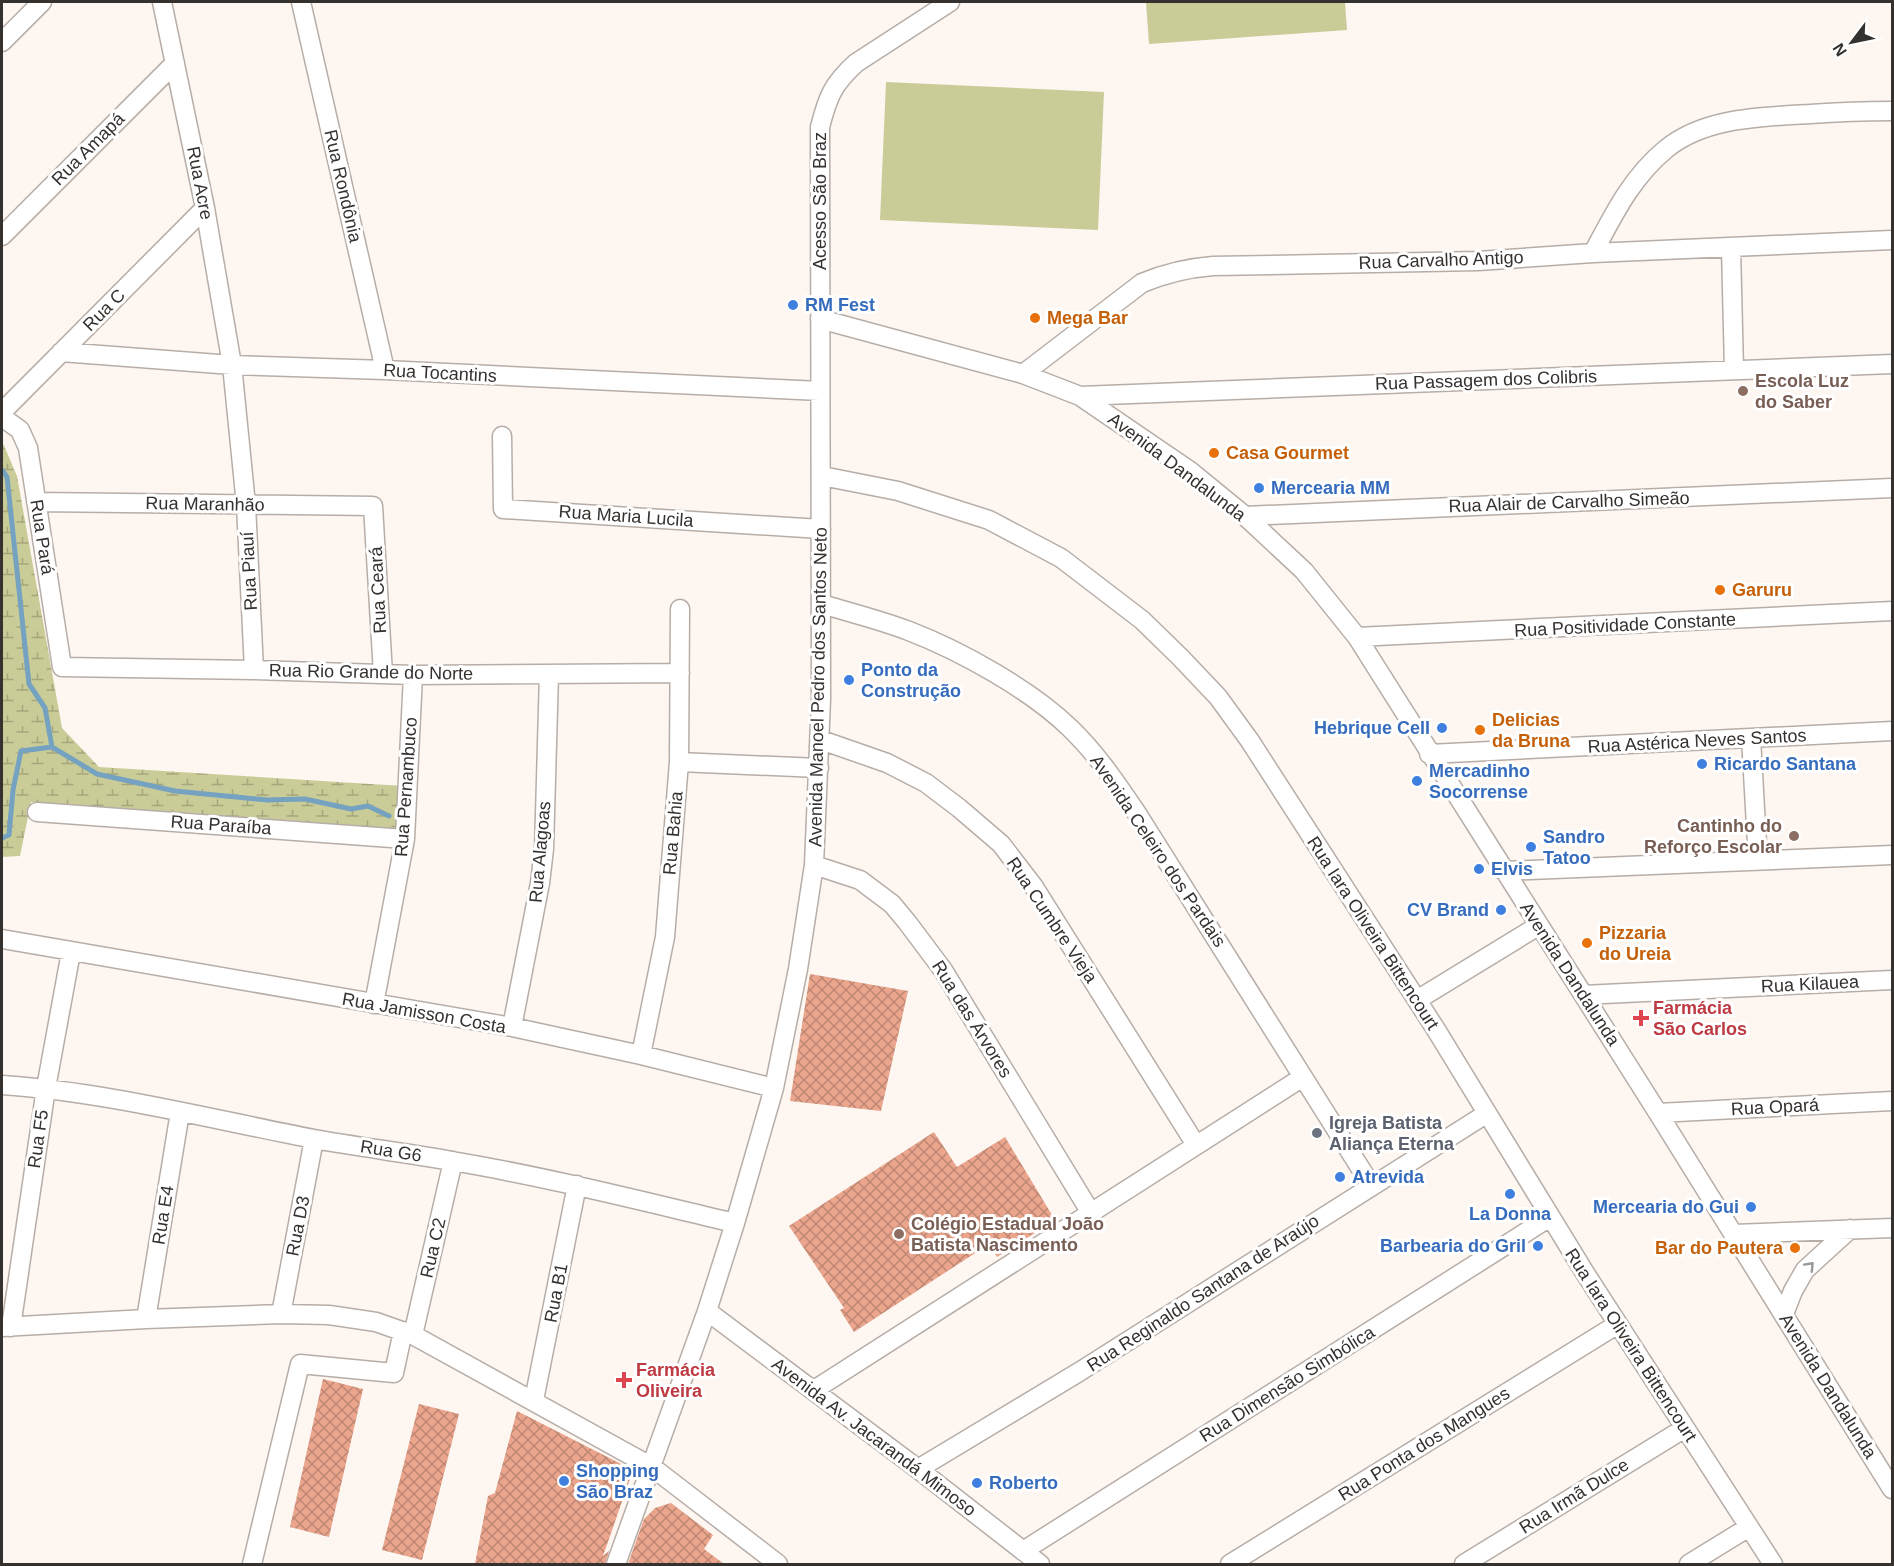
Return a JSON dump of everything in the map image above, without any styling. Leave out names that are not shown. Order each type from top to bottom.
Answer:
[{"type":"street","points":[[2,42],[42,2]]},
{"type":"street","name":"Rua Acre","points":[[162,2],[206,208],[232,365]]},
{"type":"street","name":"Rua Rondônia","points":[[301,2],[385,370]]},
{"type":"street","name":"Acesso São Braz","points":[[820,319],[819,142],[820,127],[828,96],[843,75],[856,63],[950,2]]},
{"type":"street","name":"Rua Amapá","points":[[2,236],[175,63]]},
{"type":"street","points":[[1593,253],[1626,192],[1668,148],[1696,132],[1723,123],[1761,117],[1893,111]]},
{"type":"street","name":"Rua C","points":[[2,412],[206,208]]},
{"type":"street","name":"Rua Carvalho Antigo","points":[[1023,374],[1142,283],[1161,274],[1183,269],[1213,266],[1478,261],[1593,253],[1893,240]]},
{"type":"street","points":[[1731,248],[1734,370]]},
{"type":"street","name":"Avenida Dandalunda","points":[[820,319],[1023,374],[1080,396],[1190,471],[1245,516],[1304,571],[1357,637],[1784,1314],[1887,1469],[1893,1489]]},
{"type":"street","name":"Avenida Manoel Pedro dos Santos Neto","points":[[616,1564],[652,1467],[735,1223],[774,1088],[798,969],[814,865],[821,741],[820,319]]},
{"type":"street","name":"Rua Tocantins","points":[[61,352],[232,365],[385,370],[820,392]]},
{"type":"street","name":"Rua Passagem dos Colibris","points":[[1080,396],[1893,364]]},
{"type":"street","name":"Rua Piauí","points":[[232,365],[246,505],[254,670]]},
{"type":"street","name":"Rua Pará","points":[[2,417],[20,430],[25,440],[62,667]]},
{"type":"street","name":"Rua Maria Lucila","points":[[502,436],[503,509],[821,529]]},
{"type":"street","name":"Rua Iara Oliveira Bittencourt","points":[[822,476],[898,491],[989,520],[1060,558],[1142,620],[1218,698],[1250,741],[1417,1000],[1550,1217],[1773,1564]]},
{"type":"street","name":"Rua Alair de Carvalho Simeão","points":[[1245,516],[1893,488]]},
{"type":"street","name":"Rua Maranhão","points":[[36,502],[373,506]]},
{"type":"street","name":"Rua Ceará","points":[[373,506],[383,674]]},
{"type":"street","name":"Avenida Celeiro dos Pardais","points":[[822,604],[909,631],[958,654],[1035,698],[1070,727],[1100,760],[1138,815],[1371,1185]]},
{"type":"street","name":"Rua Bahia","points":[[640,1055],[664,937],[679,762],[680,609]]},
{"type":"street","name":"Rua Positividade Constante","points":[[1357,637],[1893,611]]},
{"type":"street","name":"Rua Rio Grande do Norte","points":[[62,667],[413,675],[680,673]]},
{"type":"street","name":"Rua Alagoas","points":[[512,1028],[540,883],[544,849],[549,674]]},
{"type":"street","name":"Rua Pernambuco","points":[[374,1004],[405,839],[413,675]]},
{"type":"street","name":"Rua Astérica Neves Santos","points":[[1429,754],[1893,731]]},
{"type":"street","points":[[1751,738],[1758,861]]},
{"type":"street","name":"Rua Cumbre Vieja","points":[[821,741],[887,763],[926,783],[1001,844],[1034,887],[1196,1145]]},
{"type":"street","points":[[679,762],[819,768]]},
{"type":"street","name":"Rua Paraíba","points":[[37,812],[405,839]]},
{"type":"street","points":[[1504,871],[1893,855]]},
{"type":"street","name":"Rua das Árvores","points":[[814,865],[860,880],[892,904],[907,922],[943,970],[1091,1213]]},
{"type":"street","points":[[1417,1000],[1538,926]]},
{"type":"street","name":"Rua Jamisson Costa","points":[[2,939],[512,1028],[640,1055],[774,1088]]},
{"type":"street","name":"Rua F5","points":[[6,1327],[71,952]]},
{"type":"street","name":"Rua Kilauea","points":[[1583,995],[1893,980]]},
{"type":"street","points":[[814,1390],[1303,1077]]},
{"type":"street","name":"Rua G6","points":[[2,1085],[46,1088],[315,1139],[453,1161],[577,1185],[735,1223]]},
{"type":"street","name":"Rua Opará","points":[[1658,1113],[1893,1101]]},
{"type":"street","name":"Rua E4","points":[[146,1319],[180,1112]]},
{"type":"street","name":"Rua Reginaldo Santana de Araújo","points":[[918,1469],[1079,1372],[1486,1114]]},
{"type":"street","name":"Rua D3","points":[[281,1314],[315,1139]]},
{"type":"street","name":"Rua C2","points":[[252,1564],[300,1364],[394,1373],[408,1333],[453,1161]]},
{"type":"street","name":"Rua B1","points":[[534,1400],[577,1185]]},
{"type":"street","name":"Rua Dimensão Simbólica","points":[[1023,1551],[1550,1217]]},
{"type":"street","points":[[1734,1234],[1893,1227]]},
{"type":"street","points":[[1784,1314],[1793,1290],[1805,1270],[1850,1228]]},
{"type":"street","name":"Avenida Av. Jacarandá Mimoso","points":[[706,1311],[814,1390],[1040,1564]]},
{"type":"street","points":[[6,1327],[281,1314],[351,1317],[376,1322],[408,1333],[534,1400],[652,1467],[778,1564]]},
{"type":"street","name":"Rua Ponta dos Mangues","points":[[1230,1564],[1618,1324]]},
{"type":"street","name":"Rua Irmã Dulce","points":[[1464,1564],[1685,1428]]},
{"type":"street","points":[[1689,1564],[1749,1527]]},
{"type":"green space","points":[[1146,2],[1345,2],[1347,30],[1149,44]]},
{"type":"green space","points":[[886,82],[1104,92],[1098,230],[880,220]]},
{"type":"green space","points":[[2,441],[17,476],[62,728],[99,767],[403,786],[400,830],[31,802],[20,856],[2,857]]},
{"type":"building","points":[[810,974],[908,991],[881,1111],[790,1101]]},
{"type":"building","points":[[934,1132],[957,1167],[1005,1137],[1055,1220],[997,1257],[989,1244],[854,1332],[840,1310],[844,1308],[789,1226]]},
{"type":"building","points":[[323,1379],[363,1389],[329,1537],[290,1527]]},
{"type":"building","points":[[419,1404],[459,1414],[422,1560],[382,1550]]},
{"type":"building","name":"Shopping São Braz","points":[[517,1411],[633,1470],[603,1556],[609,1551],[605,1564],[475,1564],[488,1496],[495,1493]]},
{"type":"building","points":[[671,1503],[713,1535],[704,1549],[724,1564],[628,1564],[644,1519],[655,1508]]},
{"type":"waterway","points":[[2,470],[7,477],[29,684],[45,708],[52,747],[97,774],[175,791],[267,800],[305,799],[351,809],[368,806],[389,816]]},
{"type":"waterway","points":[[2,838],[9,835],[13,790],[21,751],[52,747]]},
{"type":"place","name":"RM Fest","points":[[793,305]]},
{"type":"place","name":"Mega Bar","points":[[1035,318]]},
{"type":"place","name":"Escola Luz do Saber","points":[[1743,391]]},
{"type":"place","name":"Casa Gourmet","points":[[1214,453]]},
{"type":"place","name":"Mercearia MM","points":[[1259,488]]},
{"type":"place","name":"Garuru","points":[[1720,590]]},
{"type":"place","name":"Ponto da Construção","points":[[849,680]]},
{"type":"place","name":"Hebrique Cell","points":[[1442,728]]},
{"type":"place","name":"Delicias da Bruna","points":[[1480,730]]},
{"type":"place","name":"Ricardo Santana","points":[[1702,764]]},
{"type":"place","name":"Mercadinho Socorrense","points":[[1417,781]]},
{"type":"place","name":"Cantinho do Reforço Escolar","points":[[1794,836]]},
{"type":"place","name":"Sandro Tatoo","points":[[1531,847]]},
{"type":"place","name":"Elvis","points":[[1479,869]]},
{"type":"place","name":"CV Brand","points":[[1501,910]]},
{"type":"place","name":"Pizzaria do Ureia","points":[[1587,943]]},
{"type":"place","name":"Farmácia São Carlos","points":[[1641,1018]]},
{"type":"place","name":"Igreja Batista Aliança Eterna","points":[[1317,1133]]},
{"type":"place","name":"Atrevida","points":[[1340,1177]]},
{"type":"place","name":"La Donna","points":[[1510,1194]]},
{"type":"place","name":"Mercearia do Gui","points":[[1751,1207]]},
{"type":"place","name":"Colégio Estadual João Batista Nascimento","points":[[899,1234]]},
{"type":"place","name":"Barbearia do Gril","points":[[1538,1246]]},
{"type":"place","name":"Bar do Pautera","points":[[1795,1248]]},
{"type":"place","name":"Farmácia Oliveira","points":[[624,1380]]},
{"type":"place","name":"Shopping São Braz","points":[[564,1481]]},
{"type":"place","name":"Roberto","points":[[977,1483]]}]
